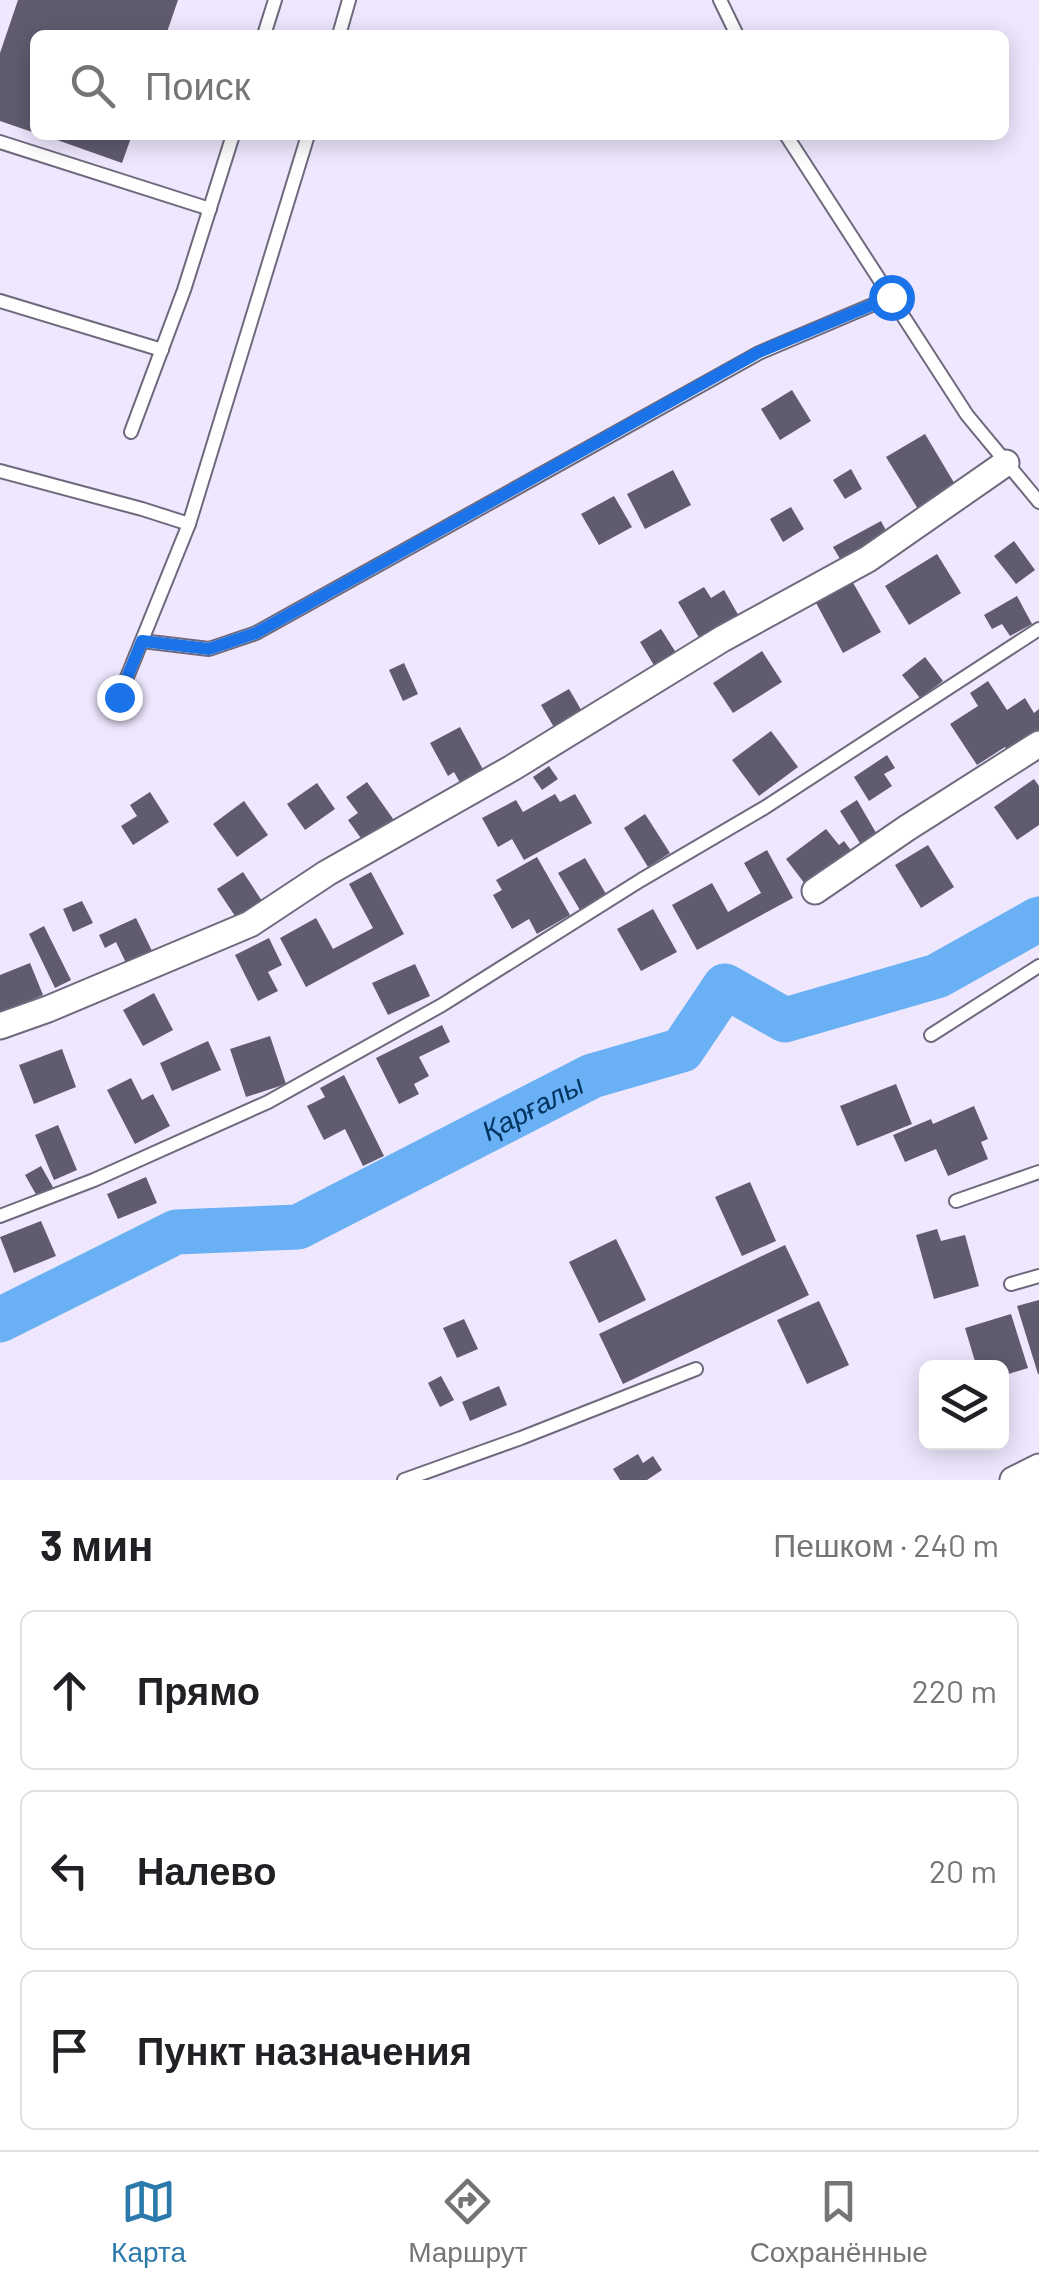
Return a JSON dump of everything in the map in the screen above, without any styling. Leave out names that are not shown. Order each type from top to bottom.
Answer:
[{"type":"street","points":[[0,1026],[250,924],[327,873],[722,639],[868,559],[1006,462]]},
{"type":"street","points":[[815,891],[1039,744]]},
{"type":"street","points":[[1013,1480],[1039,1468]]},
{"type":"lane","points":[[266,30],[275,0]]},
{"type":"lane","points":[[341,30],[350,0]]},
{"type":"lane","points":[[720,0],[735,30]]},
{"type":"lane","points":[[131,432],[184,290],[231,140]]},
{"type":"lane","points":[[119,697],[189,524],[306,140]]},
{"type":"lane","points":[[789,140],[968,414],[1039,502]]},
{"type":"lane","points":[[0,142],[210,209]]},
{"type":"lane","points":[[142,641],[209,649],[256,633],[759,352],[891,297]]},
{"type":"lane","points":[[0,301],[162,350]]},
{"type":"lane","points":[[0,470],[189,524]]},
{"type":"lane","points":[[0,1216],[94,1180],[268,1102],[442,1006],[641,880],[764,808],[1039,629]]},
{"type":"lane","points":[[931,1035],[1039,966]]},
{"type":"lane","points":[[956,1200],[1039,1172]]},
{"type":"lane","points":[[1011,1284],[1039,1276]]},
{"type":"lane","points":[[404,1480],[696,1369]]},
{"type":"building","points":[[18,0],[178,0],[168,30],[30,30],[30,131],[0,121],[0,53]]},
{"type":"building","points":[[57,140],[130,140],[122,163]]},
{"type":"building","points":[[792,390],[811,421],[780,440],[761,409]]},
{"type":"building","points":[[925,434],[956,486],[918,509],[886,457]]},
{"type":"building","points":[[851,469],[862,489],[845,499],[833,480]]},
{"type":"building","points":[[673,470],[691,505],[645,529],[627,494]]},
{"type":"building","points":[[614,496],[632,527],[599,545],[581,514]]},
{"type":"building","points":[[791,507],[804,529],[783,542],[770,519]]},
{"type":"building","points":[[881,521],[890,538],[843,564],[833,547]]},
{"type":"building","points":[[1014,541],[1035,570],[1016,584],[994,556]]},
{"type":"building","points":[[937,554],[961,593],[909,625],[885,586]]},
{"type":"building","points":[[852,581],[881,632],[843,653],[815,601]]},
{"type":"building","points":[[704,587],[711,598],[724,590],[740,618],[701,641],[678,602]]},
{"type":"building","points":[[1017,596],[1032,624],[1010,636],[1002,624],[992,629],[984,615]]},
{"type":"building","points":[[661,629],[680,659],[658,672],[640,642]]},
{"type":"building","points":[[762,651],[782,682],[733,713],[713,683]]},
{"type":"building","points":[[925,657],[943,681],[920,698],[902,675]]},
{"type":"building","points":[[404,663],[418,694],[403,701],[389,670]]},
{"type":"building","points":[[988,681],[1007,710],[1025,698],[1034,713],[1039,709],[1039,736],[1011,755],[1005,747],[977,765],[950,724],[978,706],[970,693]]},
{"type":"building","points":[[569,689],[583,713],[555,729],[541,705]]},
{"type":"building","points":[[460,727],[486,775],[463,788],[454,772],[448,776],[430,743]]},
{"type":"building","points":[[771,731],[798,767],[759,796],[732,760]]},
{"type":"building","points":[[887,755],[895,768],[884,774],[892,786],[869,801],[854,777]]},
{"type":"building","points":[[549,766],[558,779],[542,790],[533,777]]},
{"type":"building","points":[[1034,779],[1039,786],[1039,825],[1017,840],[994,807]]},
{"type":"building","points":[[367,782],[396,823],[365,844],[348,820],[358,813],[346,797]]},
{"type":"building","points":[[317,783],[335,809],[305,830],[287,804]]},
{"type":"building","points":[[150,792],[169,822],[133,845],[121,826],[137,816],[130,805]]},
{"type":"building","points":[[555,794],[560,802],[575,794],[592,823],[524,860],[512,839],[498,847],[482,818],[516,800],[523,812]]},
{"type":"building","points":[[857,800],[879,838],[863,848],[840,811]]},
{"type":"building","points":[[244,801],[268,835],[237,857],[213,824]]},
{"type":"building","points":[[645,814],[670,853],[648,867],[624,828]]},
{"type":"building","points":[[826,829],[839,845],[844,841],[853,853],[808,888],[786,859]]},
{"type":"building","points":[[928,845],[954,887],[921,908],[895,865]]},
{"type":"building","points":[[767,850],[793,898],[697,950],[672,905],[712,883],[728,912],[761,893],[744,863]]},
{"type":"building","points":[[537,857],[570,915],[537,934],[529,919],[512,929],[493,895],[502,890],[496,880]]},
{"type":"building","points":[[585,858],[606,894],[580,910],[558,873]]},
{"type":"building","points":[[243,872],[262,901],[237,919],[217,889]]},
{"type":"building","points":[[371,872],[404,934],[306,987],[280,938],[316,918],[333,949],[373,928],[349,884]]},
{"type":"building","points":[[82,901],[93,923],[73,932],[63,909]]},
{"type":"building","points":[[653,909],[677,952],[641,971],[617,929]]},
{"type":"building","points":[[136,918],[153,953],[127,965],[116,942],[105,948],[99,935]]},
{"type":"building","points":[[44,926],[71,980],[55,988],[29,934]]},
{"type":"building","points":[[269,938],[282,965],[268,972],[278,991],[258,1001],[235,955]]},
{"type":"building","points":[[30,963],[43,995],[0,1013],[0,975]]},
{"type":"building","points":[[415,964],[430,996],[388,1015],[372,983]]},
{"type":"building","points":[[154,993],[173,1030],[143,1046],[123,1010]]},
{"type":"building","points":[[442,1025],[450,1042],[419,1057],[429,1076],[414,1084],[419,1094],[399,1104],[376,1058]]},
{"type":"building","points":[[270,1036],[286,1084],[246,1097],[230,1049]]},
{"type":"building","points":[[208,1041],[221,1070],[172,1091],[160,1063]]},
{"type":"building","points":[[62,1049],[76,1087],[34,1104],[19,1065]]},
{"type":"building","points":[[344,1075],[384,1156],[363,1166],[345,1129],[324,1140],[307,1106],[325,1097],[320,1088]]},
{"type":"building","points":[[131,1078],[142,1100],[153,1094],[170,1126],[135,1144],[107,1090]]},
{"type":"building","points":[[896,1084],[912,1124],[857,1146],[840,1106]]},
{"type":"building","points":[[974,1106],[988,1139],[981,1142],[988,1159],[948,1176],[936,1149],[905,1162],[893,1135],[931,1119],[933,1124]]},
{"type":"building","points":[[58,1125],[77,1170],[54,1180],[35,1135]]},
{"type":"building","points":[[41,1166],[54,1189],[38,1198],[25,1175]]},
{"type":"building","points":[[146,1177],[157,1203],[118,1219],[107,1194]]},
{"type":"building","points":[[750,1182],[776,1241],[742,1256],[715,1197]]},
{"type":"building","points":[[41,1221],[56,1256],[14,1273],[0,1237]]},
{"type":"building","points":[[937,1229],[941,1241],[965,1235],[979,1286],[934,1299],[916,1235]]},
{"type":"building","points":[[616,1239],[646,1300],[599,1323],[569,1262]]},
{"type":"building","points":[[785,1245],[809,1295],[623,1384],[599,1334]]},
{"type":"building","points":[[1039,1300],[1039,1374],[1038,1374],[1017,1306]]},
{"type":"building","points":[[819,1301],[849,1365],[807,1384],[777,1320]]},
{"type":"building","points":[[1011,1314],[1028,1368],[1009,1374],[1009,1360],[975,1360],[965,1328]]},
{"type":"building","points":[[464,1319],[478,1349],[457,1358],[443,1328]]},
{"type":"building","points":[[441,1376],[454,1400],[440,1407],[428,1383]]},
{"type":"building","points":[[499,1386],[507,1405],[470,1421],[462,1402]]},
{"type":"building","points":[[638,1454],[643,1463],[653,1456],[662,1470],[647,1480],[620,1480],[613,1469]]},
{"type":"waterway","name":"Қарғалы","points":[[0,1320],[176,1232],[298,1227],[592,1076],[682,1050],[725,986],[785,1020],[937,976],[1039,919]]},
{"type":"route","points":[[119,697],[142,641],[209,649],[256,633],[759,352],[891,297]]}]
